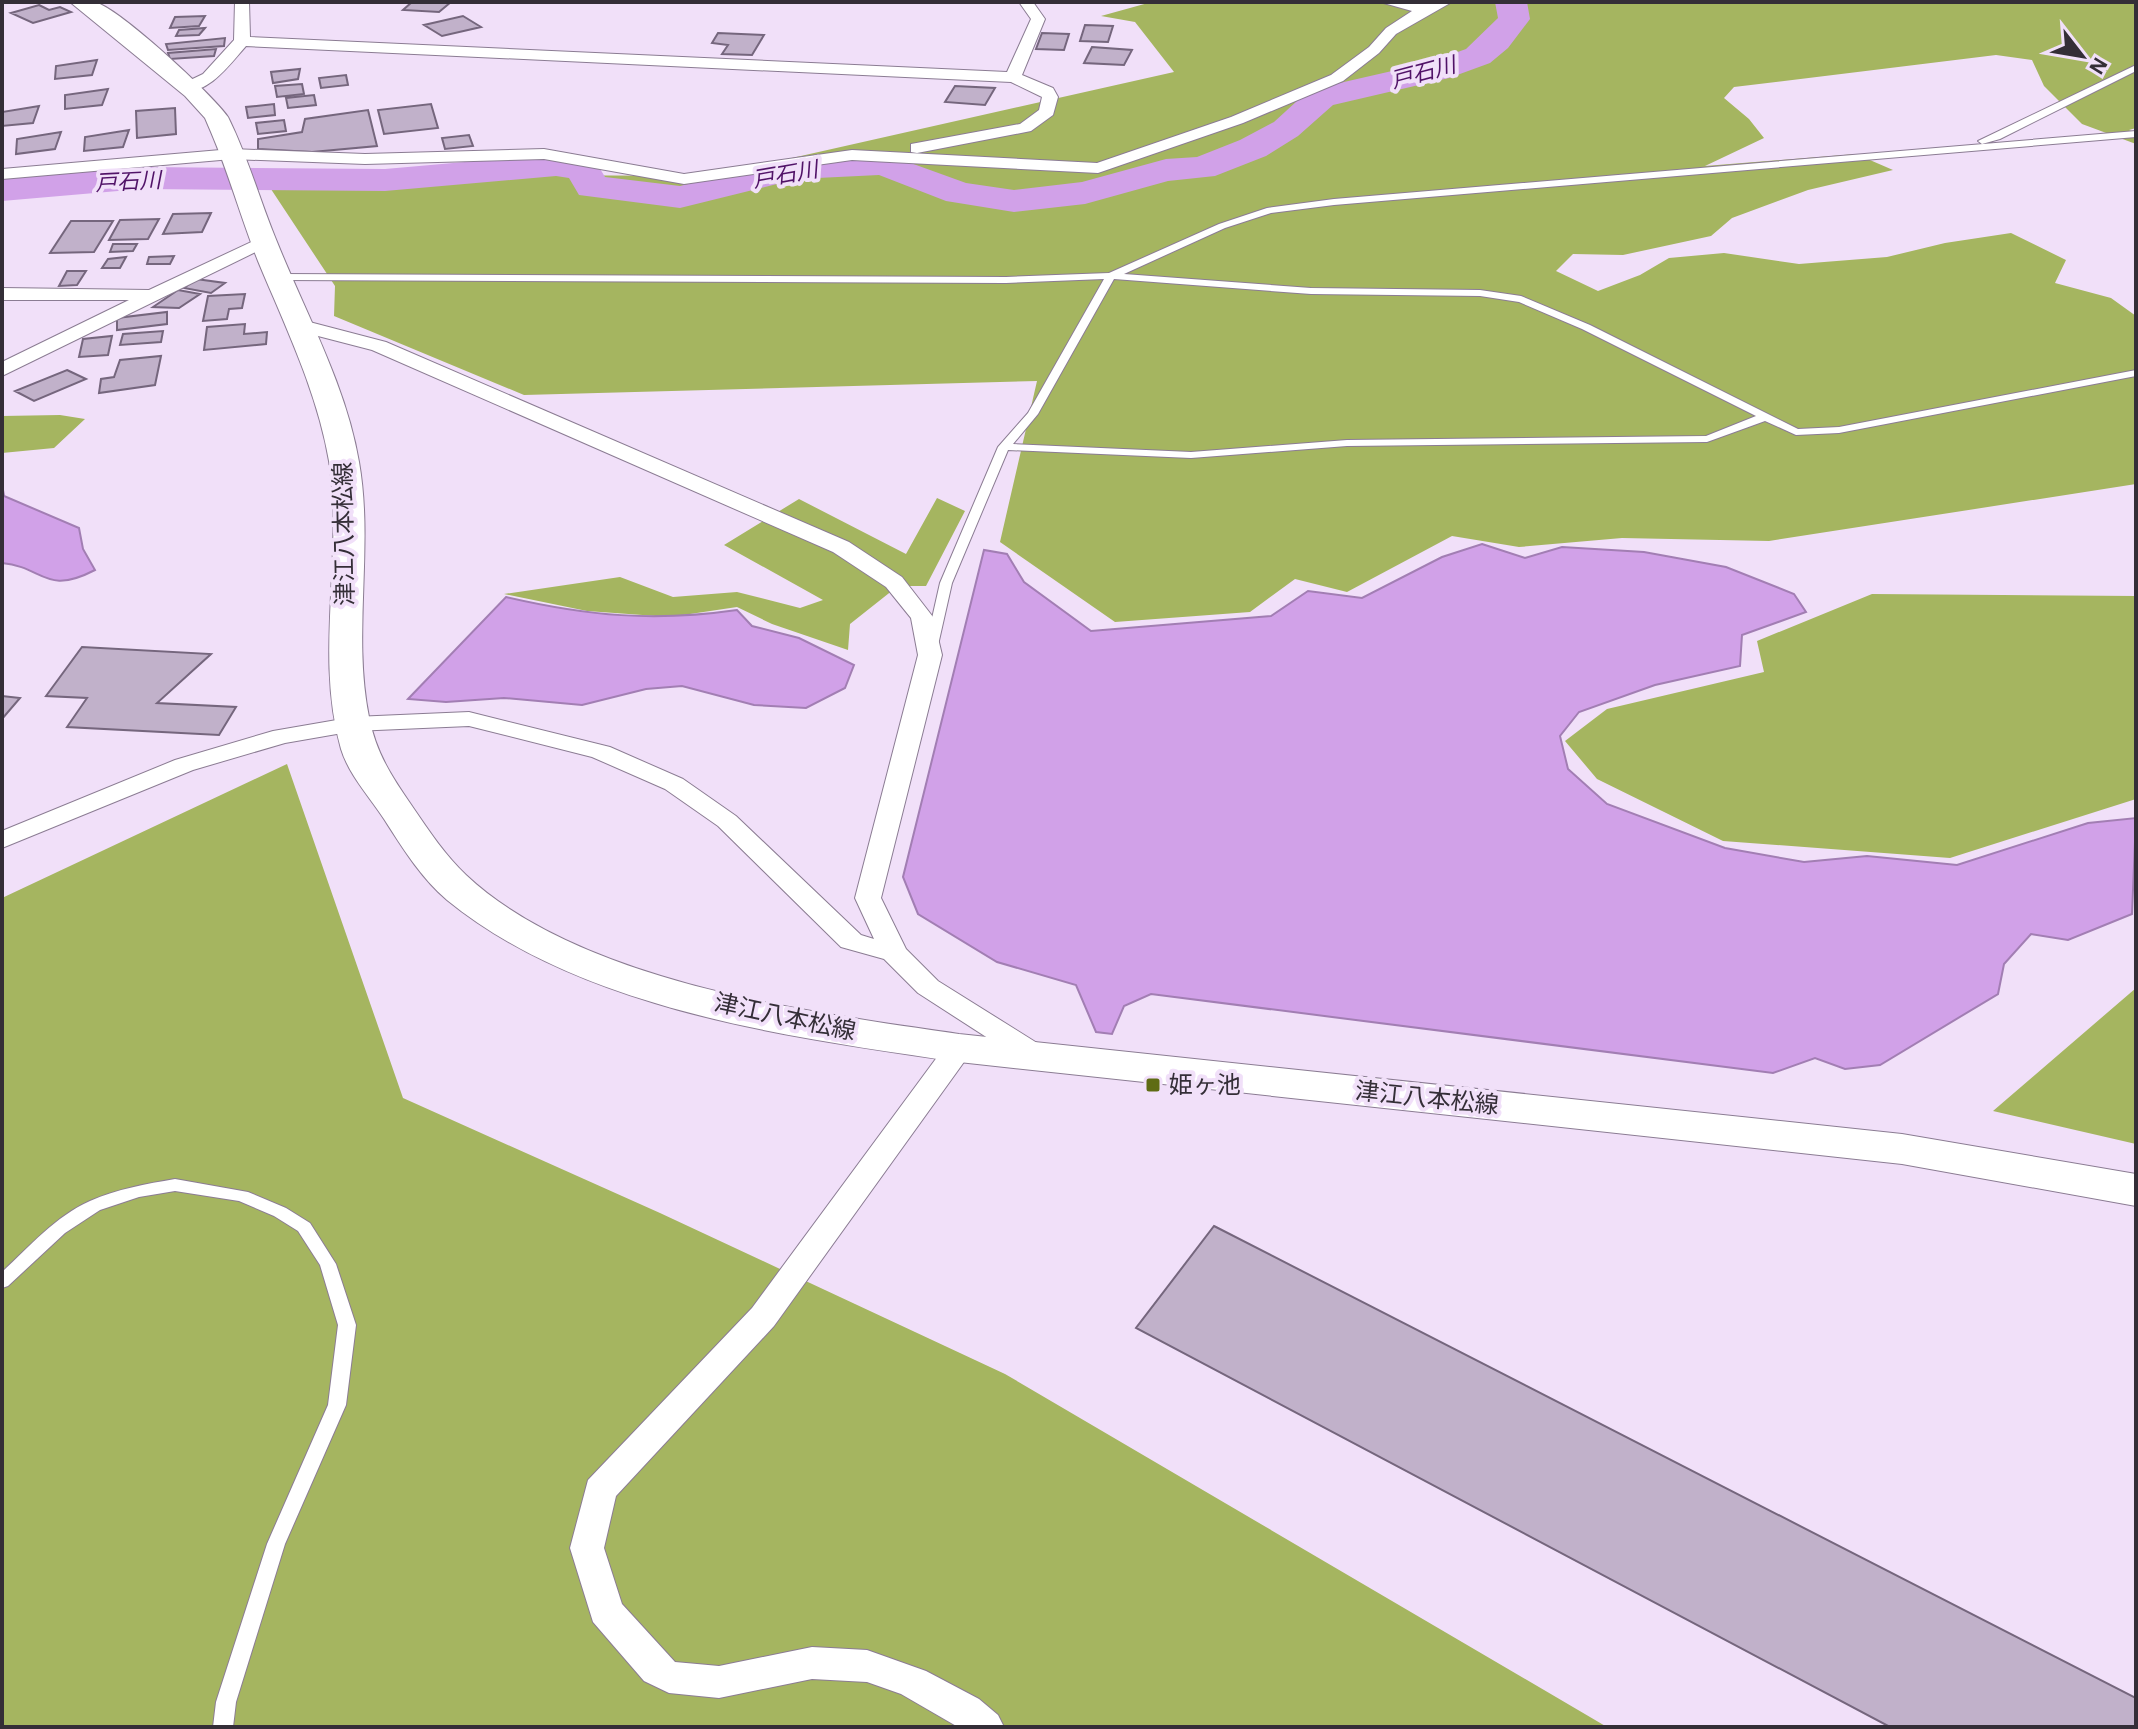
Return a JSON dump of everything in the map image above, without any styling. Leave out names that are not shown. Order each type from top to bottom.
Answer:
[{"type":"main road","name":"津江八本松線","points":[[81,2],[109,19],[213,112],[246,188],[298,325],[326,386],[341,437],[348,498],[346,680],[359,750],[375,781],[440,871],[460,891],[523,933],[631,979],[751,1013],[959,1048],[1902,1149],[2136,1190]]},
{"type":"street","points":[[186,88],[209,77],[242,41],[242,2]]},
{"type":"street","points":[[1013,77],[1038,19],[1026,2]]},
{"type":"street","points":[[1387,2],[1425,9]]},
{"type":"street","points":[[2,174],[233,157],[365,159],[544,154],[684,179],[852,155],[1076,169],[1118,163],[1237,120],[1337,78],[1374,50],[1391,31],[1425,9],[1445,2]]},
{"type":"street","points":[[242,41],[1013,77],[1047,91],[1050,97],[1047,112],[1025,128],[886,155]]},
{"type":"street","points":[[2,370],[264,241]]},
{"type":"street","points":[[2,294],[150,295]]},
{"type":"street","points":[[298,325],[379,346],[841,547],[894,582],[922,617],[930,655],[868,898],[894,953],[928,987],[1035,1055]]},
{"type":"street","points":[[2,840],[184,765],[282,736],[354,724],[469,719],[601,752],[674,784],[727,821],[851,941],[894,953]]},
{"type":"street","points":[[959,1048],[763,1317],[600,1490],[587,1548],[606,1611],[657,1670],[669,1677],[719,1682],[812,1663],[867,1666],[913,1682],[966,1711],[985,1727]]},
{"type":"lane","points":[[1943,151],[1997,137],[2136,68]]},
{"type":"lane","points":[[930,655],[946,583],[1004,447],[1033,414],[1111,276],[1222,226],[1270,210],[2136,134]]},
{"type":"lane","points":[[281,277],[1006,280],[1111,276],[1311,291],[1480,293],[1521,299],[1586,327],[1796,432],[1839,430],[2136,373]]},
{"type":"lane","points":[[1004,447],[1191,455],[1347,443],[1707,439],[1764,417]]},
{"type":"lane","points":[[2,1282],[59,1229],[94,1206],[138,1191],[175,1185],[242,1196],[280,1212],[304,1227],[328,1264],[347,1325],[337,1405],[276,1544],[226,1702],[223,1727]]},
{"type":"green space","points":[[2136,2],[2136,128],[2129,130],[2136,133],[2136,144],[2082,124],[2044,86],[2032,60],[1996,55],[1734,87],[1724,98],[1749,119],[1764,138],[1705,166],[1856,154],[1893,170],[1808,190],[1732,218],[1711,236],[1623,255],[1573,254],[1556,271],[1598,291],[1640,275],[1669,258],[1724,253],[1799,264],[1887,257],[1945,243],[2011,233],[2066,260],[2055,283],[2111,298],[2136,316],[2136,484],[1769,541],[1622,538],[1519,547],[1452,536],[1347,592],[1295,579],[1250,612],[1115,622],[1000,542],[1037,381],[524,395],[334,316],[335,286],[261,174],[712,176],[1174,72],[1135,22],[1101,16],[1148,3]]},
{"type":"green space","points":[[60,415],[85,419],[54,448],[2,453],[2,416]]},
{"type":"green space","points":[[937,498],[965,511],[926,586],[898,586],[850,624],[848,650],[772,624],[737,607],[670,617],[587,611],[504,594],[620,577],[673,597],[737,592],[800,608],[823,600],[724,545],[799,499],[906,554]]},
{"type":"green space","points":[[1872,594],[2136,596],[2136,799],[1950,858],[1723,841],[1597,779],[1565,741],[1607,709],[1764,672],[1757,641]]},
{"type":"green space","points":[[287,764],[403,1098],[660,1213],[1005,1374],[1607,1727],[2,1727],[2,898]]},
{"type":"green space","points":[[2136,988],[2136,1144],[1993,1111]]},
{"type":"shaded area","points":[[2,484],[4,496],[79,528],[83,549],[95,570],[78,577],[55,580],[2,563]]},
{"type":"shaded area","name":"姫ヶ池","points":[[1482,544],[1525,558],[1562,547],[1644,552],[1726,567],[1794,594],[1806,612],[1742,635],[1740,666],[1655,685],[1579,712],[1560,736],[1568,769],[1607,804],[1725,848],[1804,862],[1867,856],[1957,865],[2088,823],[2136,818],[2132,914],[2068,940],[2031,934],[2004,964],[1998,994],[1880,1065],[1845,1069],[1815,1058],[1773,1073],[1151,994],[1124,1006],[1112,1034],[1096,1032],[1076,985],[997,962],[918,914],[903,877],[984,550],[1007,554],[1024,582],[1091,631],[1271,616],[1308,591],[1362,598],[1442,557]]},
{"type":"shaded area","points":[[506,597],[565,609],[621,615],[677,616],[737,610],[752,626],[799,638],[854,665],[845,688],[806,708],[754,705],[682,686],[646,689],[582,705],[504,698],[446,702],[408,699]]},
{"type":"building","points":[[412,2],[451,2],[439,12],[403,10]]},
{"type":"building","points":[[39,5],[49,10],[60,7],[71,12],[33,23],[11,13]]},
{"type":"building","points":[[205,16],[199,26],[170,28],[175,17]]},
{"type":"building","points":[[463,16],[481,27],[442,36],[424,25]]},
{"type":"building","points":[[1085,25],[1113,26],[1108,42],[1080,41]]},
{"type":"building","points":[[205,28],[199,35],[176,36],[179,30]]},
{"type":"building","points":[[718,33],[764,35],[752,55],[722,54],[728,45],[712,43]]},
{"type":"building","points":[[1042,33],[1069,34],[1064,50],[1036,49]]},
{"type":"building","points":[[225,38],[224,46],[168,50],[166,44]]},
{"type":"building","points":[[1092,47],[1132,50],[1124,65],[1084,63]]},
{"type":"building","points":[[216,49],[214,56],[170,59],[168,53]]},
{"type":"building","points":[[97,60],[92,75],[55,79],[56,66]]},
{"type":"building","points":[[300,69],[298,79],[273,83],[271,72]]},
{"type":"building","points":[[346,75],[348,85],[321,88],[319,78]]},
{"type":"building","points":[[302,84],[304,94],[277,97],[275,86]]},
{"type":"building","points":[[955,86],[995,88],[985,105],[945,102]]},
{"type":"building","points":[[108,89],[102,105],[65,109],[65,95]]},
{"type":"building","points":[[314,95],[316,105],[288,108],[286,98]]},
{"type":"building","points":[[274,104],[275,115],[248,118],[246,107]]},
{"type":"building","points":[[431,104],[438,128],[384,134],[378,110]]},
{"type":"building","points":[[39,106],[33,123],[2,126],[2,112]]},
{"type":"building","points":[[175,108],[176,134],[137,138],[136,111]]},
{"type":"building","points":[[368,110],[377,146],[312,152],[258,149],[258,139],[302,132],[305,119]]},
{"type":"building","points":[[284,120],[286,131],[258,134],[256,123]]},
{"type":"building","points":[[129,130],[123,147],[84,151],[85,137]]},
{"type":"building","points":[[61,132],[55,149],[16,154],[17,139]]},
{"type":"building","points":[[469,135],[473,146],[445,149],[442,138]]},
{"type":"building","points":[[211,213],[202,232],[163,234],[173,214]]},
{"type":"building","points":[[159,219],[148,239],[109,240],[120,220]]},
{"type":"building","points":[[71,221],[113,221],[94,252],[50,253]]},
{"type":"building","points":[[113,244],[137,244],[133,251],[110,252]]},
{"type":"building","points":[[174,256],[170,264],[147,264],[149,257]]},
{"type":"building","points":[[126,257],[120,268],[102,268],[108,259]]},
{"type":"building","points":[[67,271],[86,271],[77,285],[59,286]]},
{"type":"building","points":[[196,279],[225,283],[211,293],[184,288]]},
{"type":"building","points":[[178,290],[200,294],[179,308],[153,307]]},
{"type":"building","points":[[245,294],[242,308],[229,309],[227,319],[203,321],[208,296]]},
{"type":"building","points":[[167,312],[167,324],[117,330],[117,318]]},
{"type":"building","points":[[245,324],[244,334],[267,332],[266,344],[204,350],[207,327]]},
{"type":"building","points":[[163,331],[161,342],[120,345],[123,334]]},
{"type":"building","points":[[112,336],[108,355],[79,357],[83,339]]},
{"type":"building","points":[[161,356],[155,385],[99,393],[101,379],[114,377],[120,360]]},
{"type":"building","points":[[67,370],[86,379],[34,401],[15,391]]},
{"type":"building","points":[[82,647],[211,654],[157,703],[236,707],[219,735],[67,727],[87,698],[46,696]]},
{"type":"building","points":[[2,696],[20,698],[2,719]]},
{"type":"building","points":[[1214,1226],[2136,1698],[2136,1727],[1890,1727],[1136,1328]]},
{"type":"waterway","name":"戸石川","points":[[2,190],[141,178],[385,180],[556,165],[583,170],[592,187],[680,197],[797,168],[883,164],[959,193],[1014,201],[1085,193],[1166,170],[1202,168],[1253,148],[1286,129],[1321,97],[1437,71],[1478,56],[1496,41],[1514,19],[1511,2]]},
{"type":"place","name":"姫ヶ池","points":[[1153,1085]]}]
